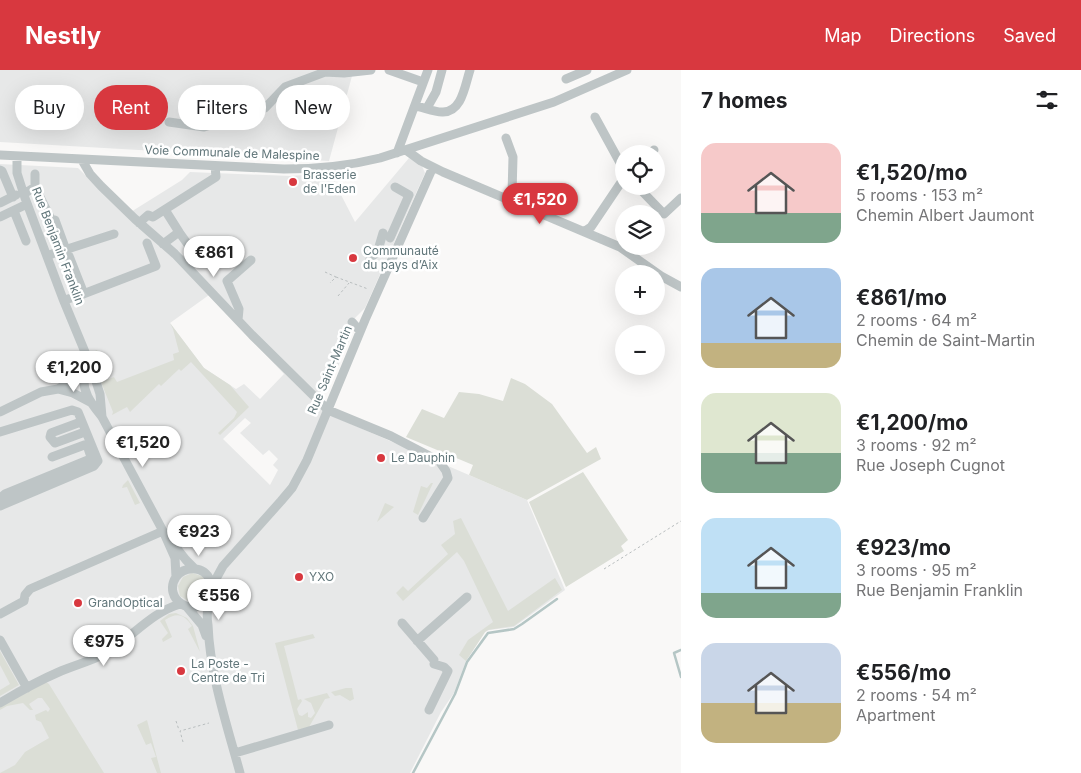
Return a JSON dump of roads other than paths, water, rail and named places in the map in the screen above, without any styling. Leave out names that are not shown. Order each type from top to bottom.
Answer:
[{"type":"street","points":[[169,122],[204,127],[264,108],[285,87],[325,72],[344,73],[371,70]]},
{"type":"street","points":[[389,70],[424,82]]},
{"type":"street","points":[[428,70],[402,151],[433,167],[615,243]]},
{"type":"street","points":[[427,108],[436,92],[442,70]]},
{"type":"street","points":[[415,106],[442,112],[452,110],[460,101],[470,70]]},
{"type":"street","points":[[566,79],[587,70]]},
{"type":"street","name":"Voie Communale de Malespine","points":[[0,155],[214,166],[318,169],[356,164],[554,102],[628,70]]},
{"type":"street","points":[[595,116],[615,153]]},
{"type":"street","points":[[506,138],[513,157],[512,194],[510,200]]},
{"type":"street","name":"Rue Benjamin Franklin","points":[[17,156],[18,173],[27,188],[52,254],[68,299],[72,317]]},
{"type":"street","points":[[82,160],[90,174],[101,186],[163,244],[328,410],[391,436],[439,461],[446,471],[448,478],[423,518]]},
{"type":"street","points":[[139,223],[148,215],[153,217],[216,177],[214,166]]},
{"type":"street","name":"Rue Saint-Martin","points":[[211,593],[216,577],[223,566],[292,488],[307,460],[360,331],[433,167]]},
{"type":"street","points":[[0,170],[13,197]]},
{"type":"street","points":[[0,202],[13,197],[27,188],[35,174]]},
{"type":"street","points":[[370,259],[378,250],[413,186]]},
{"type":"street","points":[[395,187],[419,199]]},
{"type":"street","points":[[27,188],[53,218],[82,289],[78,296]]},
{"type":"street","name":"Rue Benjamin Franklin","points":[[27,188],[27,204],[97,385],[102,417]]},
{"type":"street","points":[[585,231],[591,227],[615,191]]},
{"type":"street","points":[[646,195],[655,205]]},
{"type":"street","points":[[665,213],[681,198]]},
{"type":"street","points":[[0,217],[27,204]]},
{"type":"street","points":[[14,211],[26,241]]},
{"type":"street","points":[[167,213],[189,246]]},
{"type":"street","points":[[163,244],[179,232]]},
{"type":"street","points":[[52,254],[67,253],[114,234]]},
{"type":"street","points":[[68,299],[156,266],[147,243]]},
{"type":"street","points":[[636,255],[661,276],[681,287]]},
{"type":"street","points":[[238,320],[239,309],[227,281],[251,260]]},
{"type":"street","points":[[352,322],[360,331]]},
{"type":"street","points":[[0,703],[63,670],[103,655],[122,643],[159,612],[173,588],[176,577],[175,558],[163,531],[102,417],[88,398],[84,374],[86,355]]},
{"type":"street","points":[[84,374],[90,376],[97,385],[88,398]]},
{"type":"street","points":[[0,412],[41,392],[58,389],[84,374]]},
{"type":"street","points":[[58,389],[88,398]]},
{"type":"street","points":[[0,432],[76,410],[98,461],[94,466],[0,506]]},
{"type":"street","points":[[0,436],[73,414],[91,455],[88,460],[5,494],[0,498]]},
{"type":"street","points":[[78,423],[51,433],[50,437],[54,443],[82,433]]},
{"type":"street","points":[[52,456],[87,444]]},
{"type":"street","points":[[163,531],[186,560],[208,576],[212,582],[208,608],[209,643]]},
{"type":"street","points":[[0,614],[24,602],[25,594],[30,589],[163,531]]},
{"type":"street","points":[[176,577],[188,569],[209,570],[223,566]]},
{"type":"street","points":[[173,588],[175,597],[202,625],[209,643],[220,697],[240,773]]},
{"type":"street","points":[[159,612],[183,605],[194,608],[200,606],[206,603],[211,593]]},
{"type":"street","points":[[417,641],[466,597]]},
{"type":"street","points":[[402,624],[434,662],[448,671],[429,710]]},
{"type":"street","points":[[0,640],[27,688]]},
{"type":"street","points":[[235,753],[329,726]]},
{"type":"waterway","points":[[413,773],[455,694],[467,662],[488,633],[514,629],[557,599]]},
{"type":"waterway","points":[[681,650],[674,653],[681,677]]},
{"type":"place","name":"Brasserie de l'Eden","points":[[293,182]]},
{"type":"place","name":"Communauté du pays d’Aix","points":[[353,258]]},
{"type":"place","name":"Le Dauphin","points":[[381,458]]},
{"type":"place","name":"YXO","points":[[299,577]]},
{"type":"place","name":"GrandOptical","points":[[78,603]]},
{"type":"place","name":"La Poste - Centre de Tri","points":[[181,671]]}]
